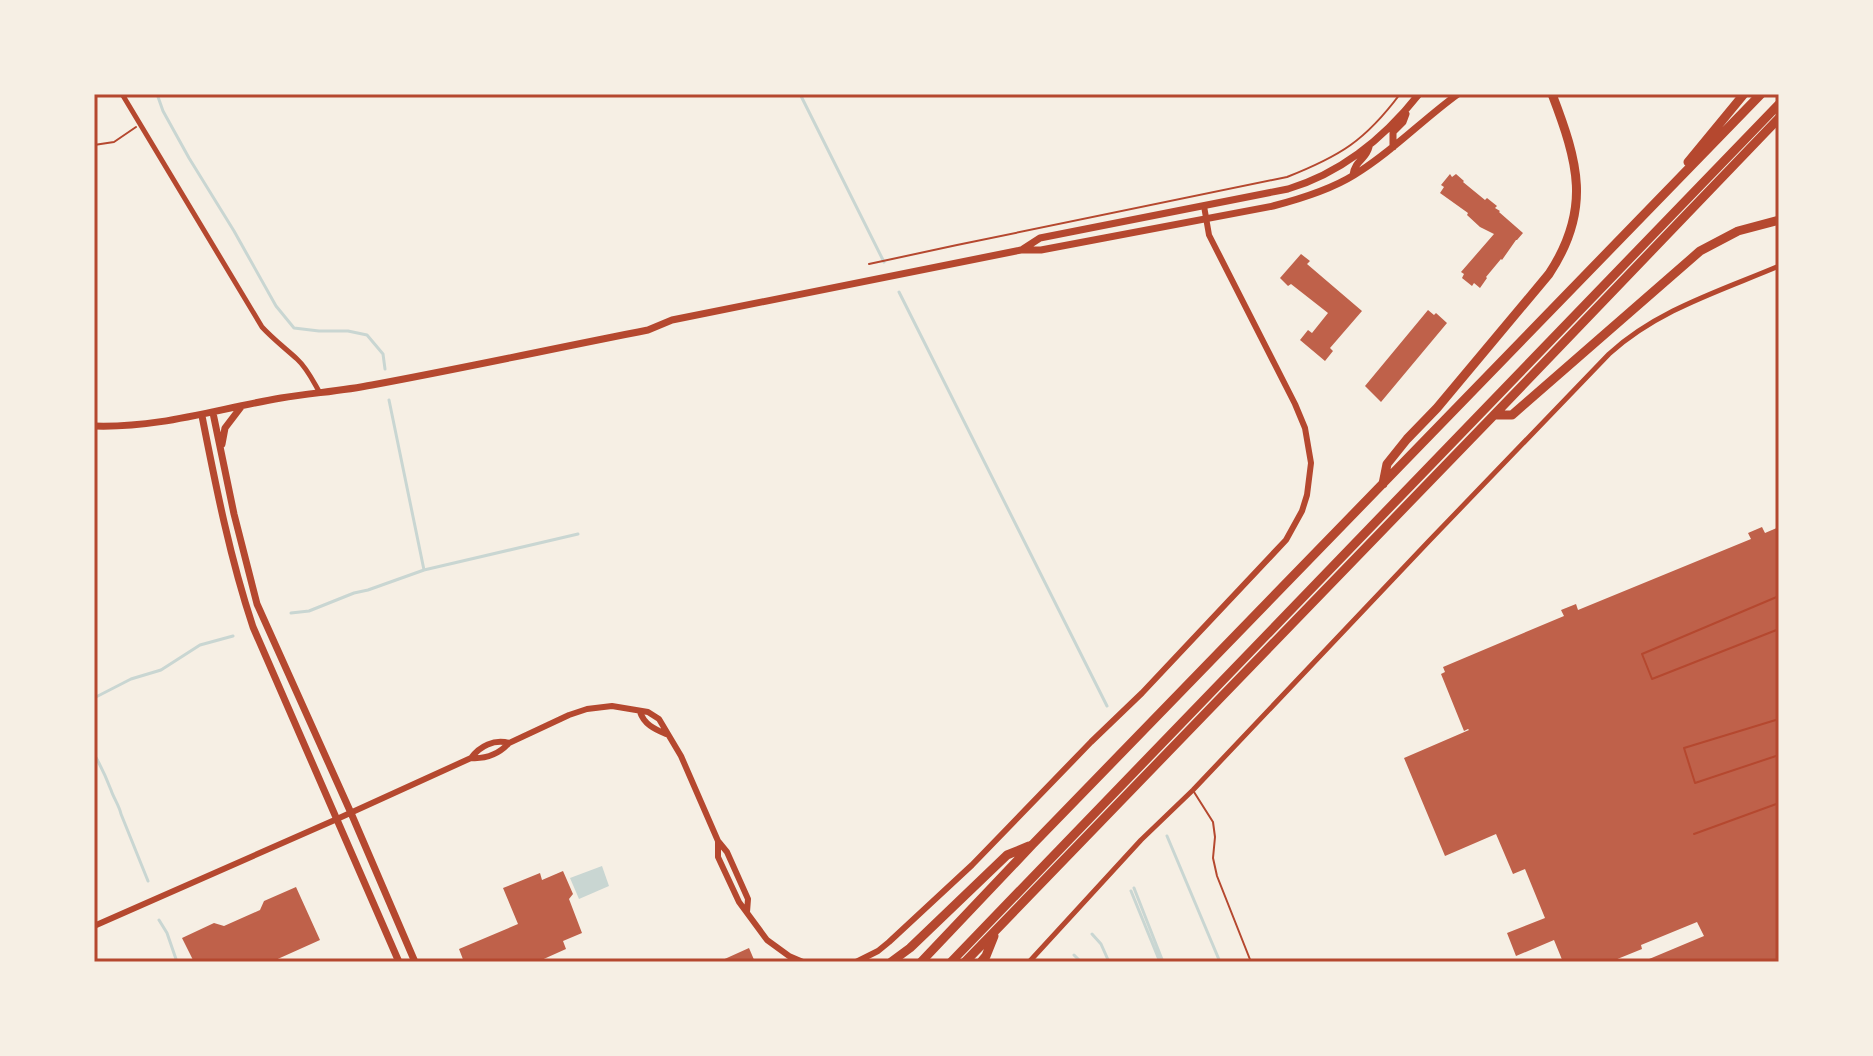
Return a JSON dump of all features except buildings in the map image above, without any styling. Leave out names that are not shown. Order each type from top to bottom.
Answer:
[{"type":"highway","points":[[1382,485],[1387,464],[1549,274],[1565,246],[1575,216],[1576,172],[1566,130],[1552,94]]},
{"type":"highway","points":[[1642,218],[1744,94]]},
{"type":"highway","points":[[921,962],[1761,94]]},
{"type":"highway","points":[[951,962],[1779,104]]},
{"type":"highway","points":[[965,962],[1779,118]]},
{"type":"highway","points":[[1494,415],[1512,415],[1700,251],[1738,231],[1779,220]]},
{"type":"highway","points":[[891,962],[910,948],[1007,855],[1032,845]]},
{"type":"highway","points":[[981,962],[997,929]]},
{"type":"main road","points":[[1021,250],[1040,238],[1303,184],[1358,154],[1419,94]]},
{"type":"main road","points":[[94,426],[132,426],[202,416],[279,399],[369,386],[648,330],[672,320],[1021,250],[1041,250],[1291,201],[1353,175],[1458,94]]},
{"type":"main road","points":[[1393,147],[1393,132],[1403,122],[1407,109]]},
{"type":"main road","points":[[1353,175],[1354,167],[1368,152],[1369,145]]},
{"type":"main road","points":[[221,450],[225,428],[241,407]]},
{"type":"main road","points":[[213,413],[257,604],[415,962]]},
{"type":"main road","points":[[202,416],[223,518],[249,615],[399,962]]},
{"type":"street","points":[[122,94],[262,327],[274,341],[298,359],[320,393]]},
{"type":"street","points":[[856,962],[889,942],[972,865],[1274,555],[1295,526],[1305,503],[1310,479],[1311,463],[1305,428],[1209,235],[1204,206]]},
{"type":"street","points":[[1029,962],[1141,840],[1193,790],[1609,354],[1659,317],[1779,266]]},
{"type":"street","points":[[94,926],[471,758],[483,759],[503,750],[509,743],[569,715],[587,709],[622,706],[648,712],[659,719],[681,756],[718,841],[718,857],[739,902],[767,940],[803,962]]},
{"type":"street","points":[[640,712],[643,720],[668,735]]},
{"type":"lane","points":[[1193,790],[1213,822],[1213,858],[1217,876],[1251,962]]},
{"type":"path","points":[[869,264],[1287,177],[1327,161],[1354,143],[1375,125],[1400,94]]},
{"type":"path","points":[[94,145],[114,142],[139,125]]},
{"type":"path","points":[[1779,596],[1642,654],[1652,679],[1779,629]]},
{"type":"path","points":[[1779,719],[1684,748],[1695,783],[1779,755]]},
{"type":"path","points":[[1694,834],[1779,803]]},
{"type":"shaded area","points":[[602,866],[609,886],[579,899],[570,878]]},
{"type":"waterway","points":[[157,94],[189,158],[276,306],[294,328],[367,335],[383,354],[385,369]]},
{"type":"waterway","points":[[800,94],[884,262]]},
{"type":"waterway","points":[[899,292],[1107,706]]},
{"type":"waterway","points":[[291,613],[309,611],[424,570],[389,400]]},
{"type":"waterway","points":[[424,570],[578,534]]},
{"type":"waterway","points":[[94,698],[131,679],[161,670],[200,645],[233,636]]},
{"type":"waterway","points":[[94,754],[148,881]]},
{"type":"waterway","points":[[1167,836],[1220,962]]},
{"type":"waterway","points":[[1134,888],[1163,962]]},
{"type":"waterway","points":[[1131,891],[1160,962]]},
{"type":"waterway","points":[[159,920],[177,962]]},
{"type":"waterway","points":[[1092,934],[1101,944],[1109,962]]},
{"type":"waterway","points":[[1074,955],[1081,962]]}]
